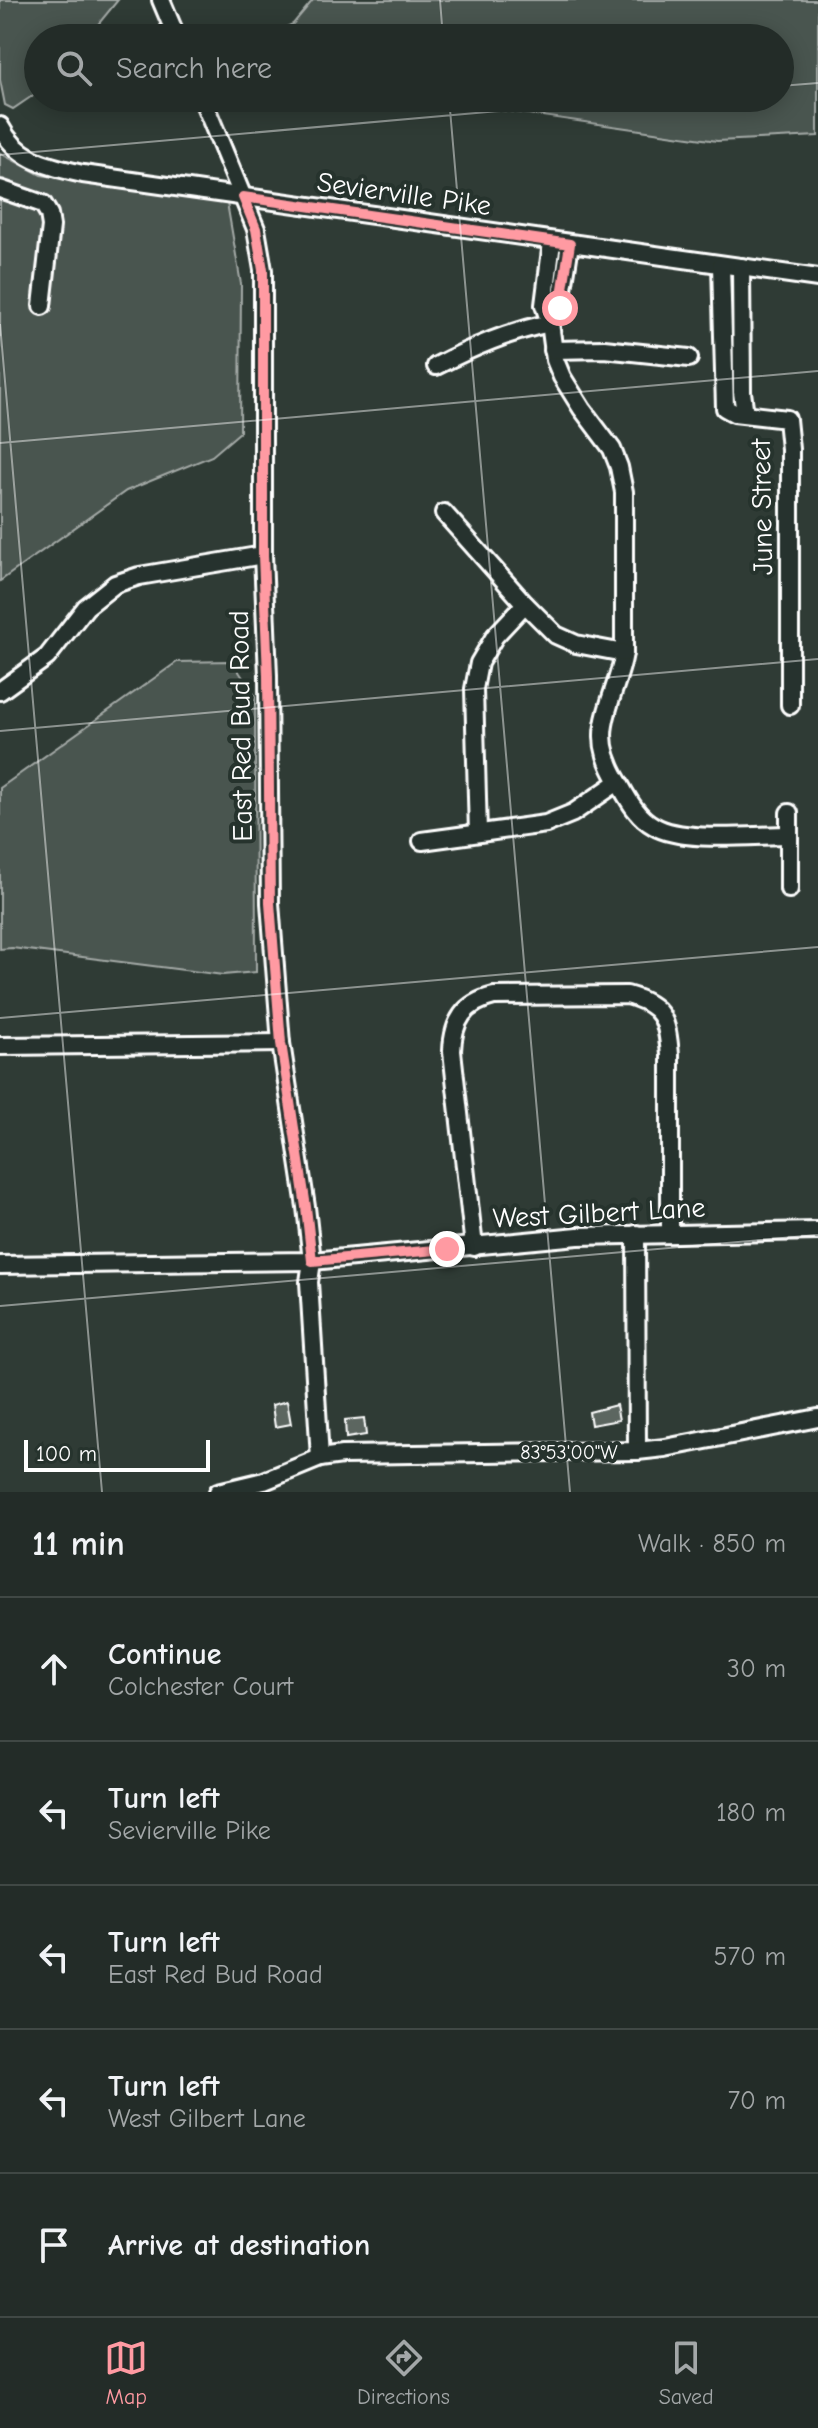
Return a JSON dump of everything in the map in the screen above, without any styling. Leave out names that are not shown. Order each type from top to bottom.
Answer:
[{"type":"street","points":[[161,0],[171,24]]},
{"type":"street","name":"East Red Bud Road","points":[[208,112],[256,229],[263,270],[263,555],[268,676],[270,903],[281,1043],[312,1261],[309,1282],[320,1458]]},
{"type":"street","name":"Sevierville Pike","points":[[0,126],[23,155],[45,166],[130,181],[818,278]]},
{"type":"street","points":[[0,189],[43,204],[49,214],[51,226],[42,306]]},
{"type":"street","points":[[552,242],[544,305],[553,350],[562,377],[612,449],[624,492],[624,653],[621,674],[604,725],[608,765],[638,814],[668,833],[789,835]]},
{"type":"street","points":[[436,366],[499,336],[550,323],[560,308],[570,244]]},
{"type":"street","name":"June Street","points":[[721,265],[725,408],[734,413],[787,419],[790,449],[790,705]]},
{"type":"street","points":[[741,267],[742,392],[745,414]]},
{"type":"street","points":[[553,350],[604,349],[689,358]]},
{"type":"street","points":[[444,513],[556,635],[576,644],[624,653]]},
{"type":"street","points":[[0,691],[47,657],[86,607],[115,584],[139,576],[263,555]]},
{"type":"street","points":[[478,833],[474,689],[479,663],[495,636],[525,604]]},
{"type":"street","points":[[422,841],[546,824],[573,813],[618,782]]},
{"type":"street","points":[[789,813],[789,889]]},
{"type":"street","points":[[474,1247],[452,1033],[465,1009],[479,1000],[494,996],[627,995],[642,999],[662,1014],[668,1028],[670,1055],[670,1233]]},
{"type":"street","points":[[0,1046],[281,1043]]},
{"type":"street","name":"West Gilbert Lane","points":[[0,1265],[312,1261],[578,1236],[818,1231]]},
{"type":"street","points":[[636,1234],[637,1451]]},
{"type":"street","points":[[218,1492],[264,1481],[320,1458],[446,1452],[637,1451],[818,1418]]},
{"type":"shaded area","points":[[0,0],[118,0],[98,24],[24,24],[24,102],[13,109],[5,105],[0,80]]},
{"type":"shaded area","points":[[313,0],[818,0],[818,136],[717,141],[515,112],[794,112],[794,24],[293,24]]},
{"type":"shaded area","points":[[0,153],[41,175],[227,203],[241,284],[240,432],[212,456],[126,491],[0,581]]},
{"type":"shaded area","points":[[232,661],[255,696],[256,972],[223,975],[0,949],[0,788],[177,662]]},
{"type":"building","points":[[287,1401],[291,1424],[275,1427],[272,1405]]},
{"type":"building","points":[[616,1405],[619,1420],[591,1425],[589,1412]]},
{"type":"building","points":[[364,1418],[366,1435],[346,1438],[345,1420]]},
{"type":"route","points":[[447,1249],[312,1261],[281,1043],[270,903],[268,676],[263,555],[263,270],[256,229],[243,197],[570,244],[560,308]]}]
